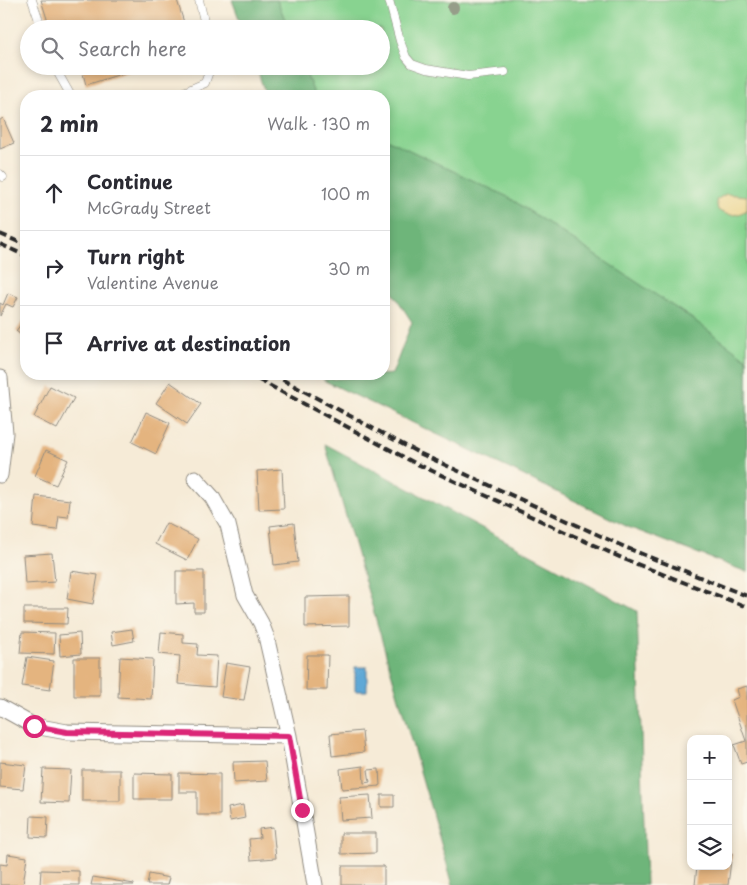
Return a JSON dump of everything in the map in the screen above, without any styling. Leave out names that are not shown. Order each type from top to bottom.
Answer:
[{"type":"street","points":[[0,378],[5,433],[0,475]]},
{"type":"street","points":[[195,478],[212,497],[228,525],[245,595],[262,623],[266,636],[289,736],[315,885]]},
{"type":"street","points":[[0,707],[34,726],[67,732],[289,736]]},
{"type":"lane","points":[[32,0],[39,20]]},
{"type":"lane","points":[[198,0],[204,20]]},
{"type":"lane","points":[[389,0],[400,41],[406,57],[412,64],[426,69],[468,76],[505,72]]},
{"type":"lane","points":[[59,75],[68,90]]},
{"type":"lane","points":[[188,90],[204,83],[207,75]]},
{"type":"green space","points":[[232,0],[277,0],[285,20],[240,20]]},
{"type":"green space","points":[[268,0],[747,0],[747,424],[390,167],[390,90],[299,90],[294,75],[390,75],[390,20],[275,20]]},
{"type":"green space","points":[[259,75],[307,75],[313,90],[264,90]]},
{"type":"green space","points":[[390,141],[508,197],[694,320],[747,359],[747,572],[628,527],[323,380],[390,380],[390,374],[392,374],[412,322],[390,288]]},
{"type":"green space","points":[[325,444],[637,611],[646,885],[453,885]]},
{"type":"sand","points":[[726,194],[747,196],[747,210],[740,214],[732,215],[718,210],[716,200]]},
{"type":"water","points":[[355,667],[367,667],[367,691],[355,691]]},
{"type":"building","points":[[41,0],[177,0],[183,20],[66,20],[47,20]]},
{"type":"building","points":[[83,75],[118,75],[86,85]]},
{"type":"building","points":[[3,118],[14,143],[0,149],[0,120]]},
{"type":"building","points":[[8,293],[18,297],[13,307],[6,304],[0,316],[0,303],[3,305]]},
{"type":"building","points":[[20,325],[20,334],[16,331]]},
{"type":"building","points":[[170,382],[201,404],[187,424],[156,403]]},
{"type":"building","points":[[50,386],[74,398],[57,429],[34,417]]},
{"type":"building","points":[[146,412],[170,423],[156,454],[132,442]]},
{"type":"building","points":[[46,450],[68,460],[56,485],[35,476]]},
{"type":"building","points":[[282,469],[284,509],[259,510],[257,471]]},
{"type":"building","points":[[36,496],[70,500],[68,517],[59,516],[57,530],[33,527]]},
{"type":"building","points":[[166,523],[198,539],[187,560],[155,544]]},
{"type":"building","points":[[294,523],[298,562],[274,565],[270,526]]},
{"type":"building","points":[[52,553],[55,582],[25,584],[23,555]]},
{"type":"building","points":[[71,571],[98,575],[93,604],[67,599]]},
{"type":"building","points":[[176,571],[204,571],[204,612],[194,612],[194,603],[176,604]]},
{"type":"building","points":[[349,596],[349,626],[305,627],[305,597]]},
{"type":"building","points":[[24,608],[68,608],[67,624],[24,623]]},
{"type":"building","points":[[132,629],[134,641],[113,645],[111,632]]},
{"type":"building","points":[[22,632],[55,633],[54,654],[20,653]]},
{"type":"building","points":[[161,632],[183,634],[183,643],[198,644],[197,655],[217,656],[215,687],[178,684],[180,656],[159,654]]},
{"type":"building","points":[[80,633],[81,654],[60,656],[59,635]]},
{"type":"building","points":[[307,655],[328,655],[327,690],[306,690]]},
{"type":"building","points":[[27,657],[54,661],[50,690],[22,686]]},
{"type":"building","points":[[120,657],[153,659],[151,699],[118,697]]},
{"type":"building","points":[[74,658],[100,658],[100,696],[74,696]]},
{"type":"building","points":[[226,663],[250,667],[244,700],[221,697]]},
{"type":"building","points":[[747,686],[747,762],[741,764],[734,745],[746,741],[732,700],[739,697],[737,689]]},
{"type":"building","points":[[362,731],[364,752],[332,756],[330,734]]},
{"type":"building","points":[[265,761],[267,781],[234,783],[233,762]]},
{"type":"building","points":[[0,762],[26,765],[23,789],[0,787]]},
{"type":"building","points":[[363,766],[364,783],[370,782],[368,770],[379,769],[380,786],[342,789],[340,769]]},
{"type":"building","points":[[43,769],[71,770],[69,803],[41,802]]},
{"type":"building","points":[[82,770],[120,770],[120,801],[82,801]]},
{"type":"building","points":[[134,773],[172,774],[172,799],[134,799]]},
{"type":"building","points":[[179,773],[220,774],[220,815],[197,815],[197,792],[179,792]]},
{"type":"building","points":[[370,795],[372,818],[341,820],[339,797]]},
{"type":"building","points":[[381,795],[394,795],[394,807],[381,807]]},
{"type":"building","points":[[243,805],[245,818],[230,821],[228,808]]},
{"type":"building","points":[[31,816],[48,817],[47,838],[30,837]]},
{"type":"building","points":[[273,827],[276,858],[251,860],[249,839],[260,838],[259,829]]},
{"type":"building","points":[[341,833],[376,833],[376,853],[341,854]]},
{"type":"building","points":[[8,854],[27,857],[23,885],[0,885],[0,864],[7,865]]},
{"type":"building","points":[[342,866],[384,866],[384,885],[342,885]]},
{"type":"building","points":[[41,870],[79,871],[79,885],[40,885]]},
{"type":"building","points":[[697,870],[730,870],[728,885],[695,885]]},
{"type":"building","points":[[149,874],[169,878],[167,885],[147,885]]},
{"type":"building","points":[[93,877],[134,884],[134,885],[91,885]]},
{"type":"railway","points":[[0,234],[20,242]]},
{"type":"railway","points":[[0,244],[20,253]]},
{"type":"railway","points":[[259,380],[415,463],[624,559],[747,607]]},
{"type":"railway","points":[[283,380],[419,453],[627,548],[747,596]]},
{"type":"route","points":[[34,726],[67,732],[289,736],[302,810]]}]
